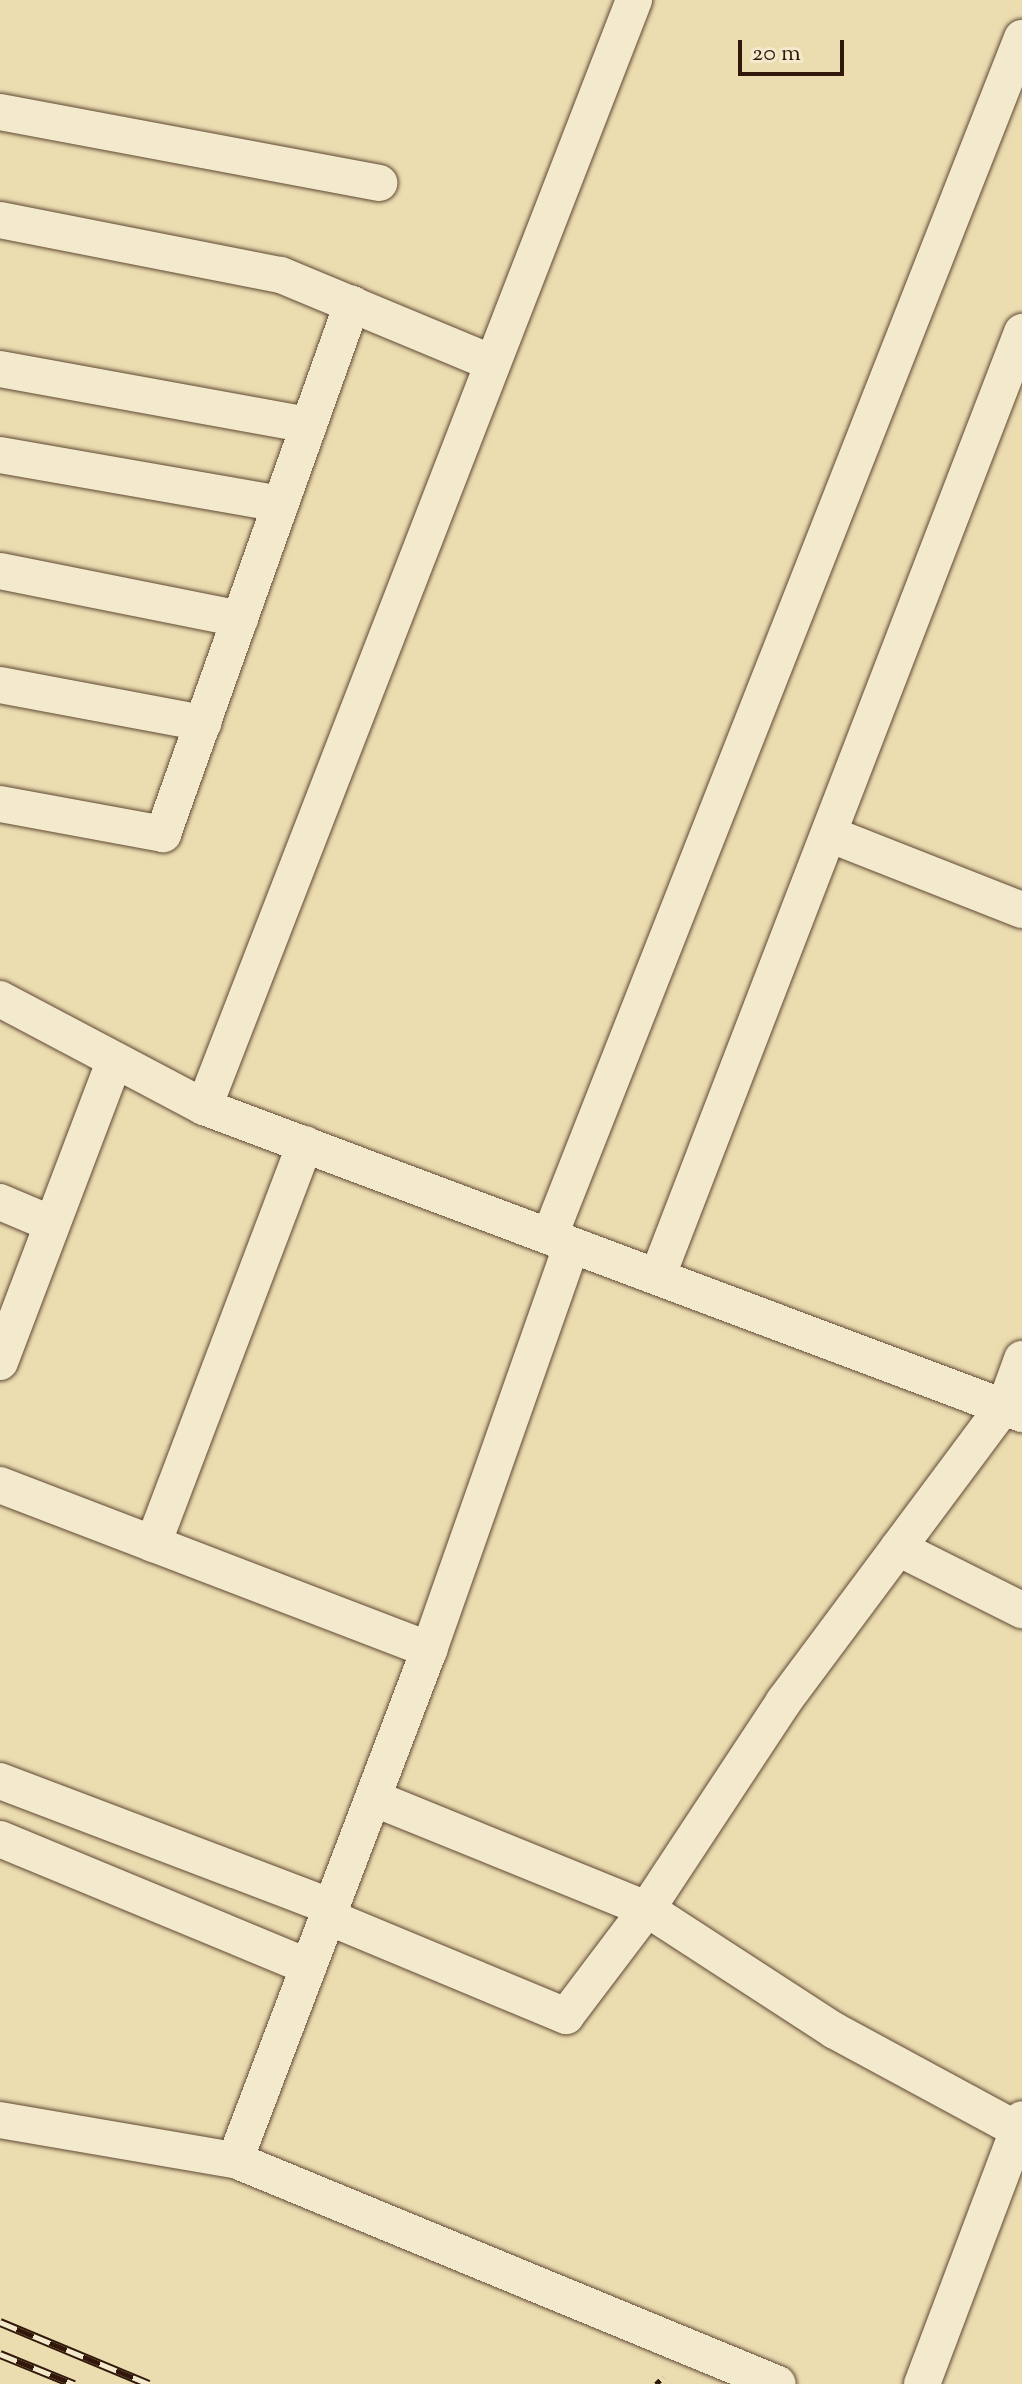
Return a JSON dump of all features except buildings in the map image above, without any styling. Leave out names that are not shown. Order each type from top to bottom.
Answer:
[{"type":"street","points":[[204,1107],[634,0]]},
{"type":"street","points":[[235,2160],[429,1650],[560,1242],[1022,38]]},
{"type":"street","points":[[0,112],[379,183]]},
{"type":"street","points":[[0,220],[281,275],[492,363]]},
{"type":"street","points":[[0,804],[163,834],[352,304]]},
{"type":"street","points":[[658,1275],[1022,332]]},
{"type":"street","points":[[0,369],[309,425]]},
{"type":"street","points":[[0,455],[281,504]]},
{"type":"street","points":[[0,571],[240,619]]},
{"type":"street","points":[[0,685],[203,723]]},
{"type":"street","points":[[829,834],[1022,910]]},
{"type":"street","points":[[0,999],[204,1107],[1014,1409]]},
{"type":"street","points":[[0,1362],[115,1060]]},
{"type":"street","points":[[153,1544],[305,1144]]},
{"type":"street","points":[[0,1202],[52,1224]]},
{"type":"street","points":[[0,1781],[330,1912],[566,2016],[647,1909],[784,1701],[898,1548],[1014,1409],[1022,1359]]},
{"type":"street","points":[[0,1485],[429,1650]]},
{"type":"street","points":[[898,1548],[1022,1610]]},
{"type":"street","points":[[373,1798],[647,1909],[835,2031],[1020,2124],[922,2384]]},
{"type":"street","points":[[0,1839],[309,1967]]},
{"type":"street","points":[[0,2120],[235,2160],[778,2384]]},
{"type":"path","points":[[656,2384],[659,2376]]},
{"type":"railway","points":[[0,2322],[149,2384]]},
{"type":"railway","points":[[0,2354],[74,2384]]}]
